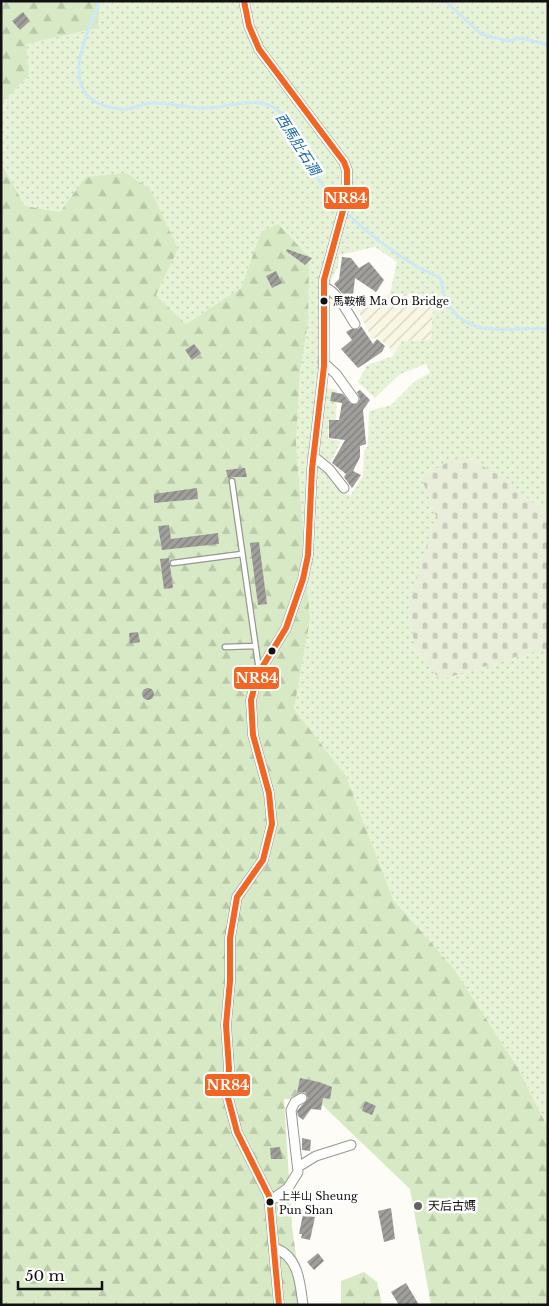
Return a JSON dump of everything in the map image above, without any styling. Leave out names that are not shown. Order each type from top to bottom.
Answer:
[{"type":"street","points":[[244,1],[249,26],[259,49],[344,162],[347,170],[347,192],[326,267],[323,362],[313,456],[308,554],[286,628],[260,672],[251,700],[250,720],[254,744],[270,798],[272,824],[266,852],[257,869],[239,892],[232,919],[226,1026],[230,1068],[227,1094],[238,1132],[267,1190],[270,1201],[278,1305]]},
{"type":"street","points":[[324,287],[340,302],[355,324]]},
{"type":"street","points":[[323,362],[336,374],[354,399]]},
{"type":"street","points":[[313,456],[329,469],[344,488]]},
{"type":"street","points":[[270,1201],[293,1181],[298,1167],[291,1110],[295,1102],[302,1098]]},
{"type":"street","points":[[298,1167],[316,1156],[350,1144]]},
{"type":"street","points":[[275,1248],[286,1252],[298,1272],[304,1305]]},
{"type":"lane","points":[[232,481],[260,672]]},
{"type":"lane","points":[[173,563],[242,554]]},
{"type":"lane","points":[[225,647],[256,646]]},
{"type":"shaded area","points":[[420,293],[433,308],[431,340],[402,341],[393,356],[389,347],[377,337],[372,339],[354,302],[390,294]]},
{"type":"green space","points":[[1,1],[100,1],[98,28],[26,44],[29,75],[1,104]]},
{"type":"green space","points":[[100,1],[548,1],[548,1128],[518,1068],[454,969],[393,899],[346,776],[294,709],[310,620],[296,442],[300,371],[261,232],[241,288],[186,324],[156,295],[178,249],[60,212],[25,206],[1,163],[1,104],[29,75],[25,44],[98,28]],"holes":[[[375,247],[397,262],[390,294],[420,293],[433,308],[431,340],[402,341],[393,356],[367,365],[358,382],[375,398],[400,374],[426,364],[430,373],[415,381],[391,405],[369,411],[368,446],[364,451],[363,476],[350,496],[331,482],[331,462],[341,441],[328,439],[329,420],[336,420],[337,390],[327,388],[331,280],[338,267],[339,255]]]},
{"type":"green space","points":[[1,163],[25,206],[60,212],[86,177],[126,173],[150,189],[178,249],[156,295],[186,324],[241,288],[261,232],[278,224],[309,257],[308,322],[300,371],[296,442],[310,620],[294,709],[346,776],[393,899],[454,969],[518,1068],[548,1128],[548,1305],[431,1305],[410,1189],[316,1099],[284,1099],[292,1227],[303,1305],[1,1305]]},
{"type":"green space","points":[[461,455],[505,478],[548,516],[548,650],[529,653],[440,680],[414,645],[409,602],[436,516],[421,477]]},
{"type":"green space","points":[[364,1272],[377,1282],[382,1305],[341,1305],[341,1281]]},
{"type":"building","points":[[23,12],[30,21],[20,30],[12,21]]},
{"type":"building","points":[[287,249],[312,258],[305,265],[286,251]]},
{"type":"building","points":[[342,257],[351,258],[359,268],[369,262],[384,280],[376,292],[355,278],[353,295],[350,300],[347,299],[334,284],[339,279]]},
{"type":"building","points":[[276,271],[282,283],[272,288],[266,276]]},
{"type":"building","points":[[361,326],[373,344],[377,339],[385,346],[382,352],[358,368],[341,349],[352,340],[346,332],[351,329],[358,329]]},
{"type":"building","points":[[194,344],[201,353],[192,360],[185,350]]},
{"type":"building","points":[[360,390],[370,400],[363,410],[366,444],[360,446],[360,457],[353,471],[361,475],[352,488],[344,477],[346,474],[332,463],[345,440],[329,438],[329,420],[339,420],[342,403],[330,401],[332,392],[343,394],[351,404],[357,404],[360,399],[357,392]]},
{"type":"building","points":[[245,468],[247,477],[232,477],[228,479],[226,470]]},
{"type":"building","points":[[197,488],[198,499],[154,503],[154,494]]},
{"type":"building","points":[[169,525],[171,539],[218,533],[219,544],[162,550],[158,526]]},
{"type":"building","points":[[259,542],[267,604],[258,605],[250,543]]},
{"type":"building","points":[[169,558],[173,588],[164,589],[160,559]]},
{"type":"building","points":[[138,632],[140,642],[130,644],[129,633]]},
{"type":"building","points":[[148,688],[154,694],[148,700],[142,694]]},
{"type":"building","points":[[300,1078],[332,1087],[330,1099],[323,1098],[321,1110],[311,1109],[303,1120],[298,1116],[297,1111],[308,1098],[305,1092],[297,1093]]},
{"type":"building","points":[[365,1101],[376,1106],[372,1115],[362,1111]]},
{"type":"building","points":[[302,1138],[311,1140],[310,1151],[302,1150]]},
{"type":"building","points":[[280,1147],[282,1159],[271,1159],[270,1148]]},
{"type":"building","points":[[391,1208],[395,1239],[384,1242],[378,1211]]},
{"type":"building","points":[[303,1214],[315,1217],[310,1240],[301,1238],[302,1234],[299,1234]]},
{"type":"building","points":[[318,1253],[324,1261],[314,1270],[307,1262]]},
{"type":"building","points":[[406,1283],[419,1305],[399,1305],[391,1292]]},
{"type":"waterway","name":"西馬肚石澗","points":[[98,1],[98,7],[85,39],[79,71],[81,85],[88,96],[102,105],[122,109],[151,103],[202,108],[251,102],[275,108],[287,123],[303,157],[332,197],[351,217],[382,243],[416,266],[440,278],[446,301],[457,316],[468,323],[493,329],[548,329]]},
{"type":"waterway","points":[[445,1],[481,34],[508,41],[522,38],[548,45]]},
{"type":"transit line","name":"NR84","points":[[244,1],[249,26],[259,49],[344,162],[347,170],[347,196],[324,280],[324,366],[312,469],[308,555],[303,579],[286,628],[258,674],[251,700],[253,735],[269,793],[272,824],[263,860],[237,897],[230,938],[230,981],[226,1025],[229,1068],[227,1094],[237,1132],[269,1196],[279,1305]]},
{"type":"place","name":"馬鞍橋 Ma On Bridge","points":[[324,301]]},
{"type":"place","name":"上半山 Sheung Pun Shan","points":[[270,1202]]},
{"type":"place","name":"天后古媽","points":[[418,1206]]}]
